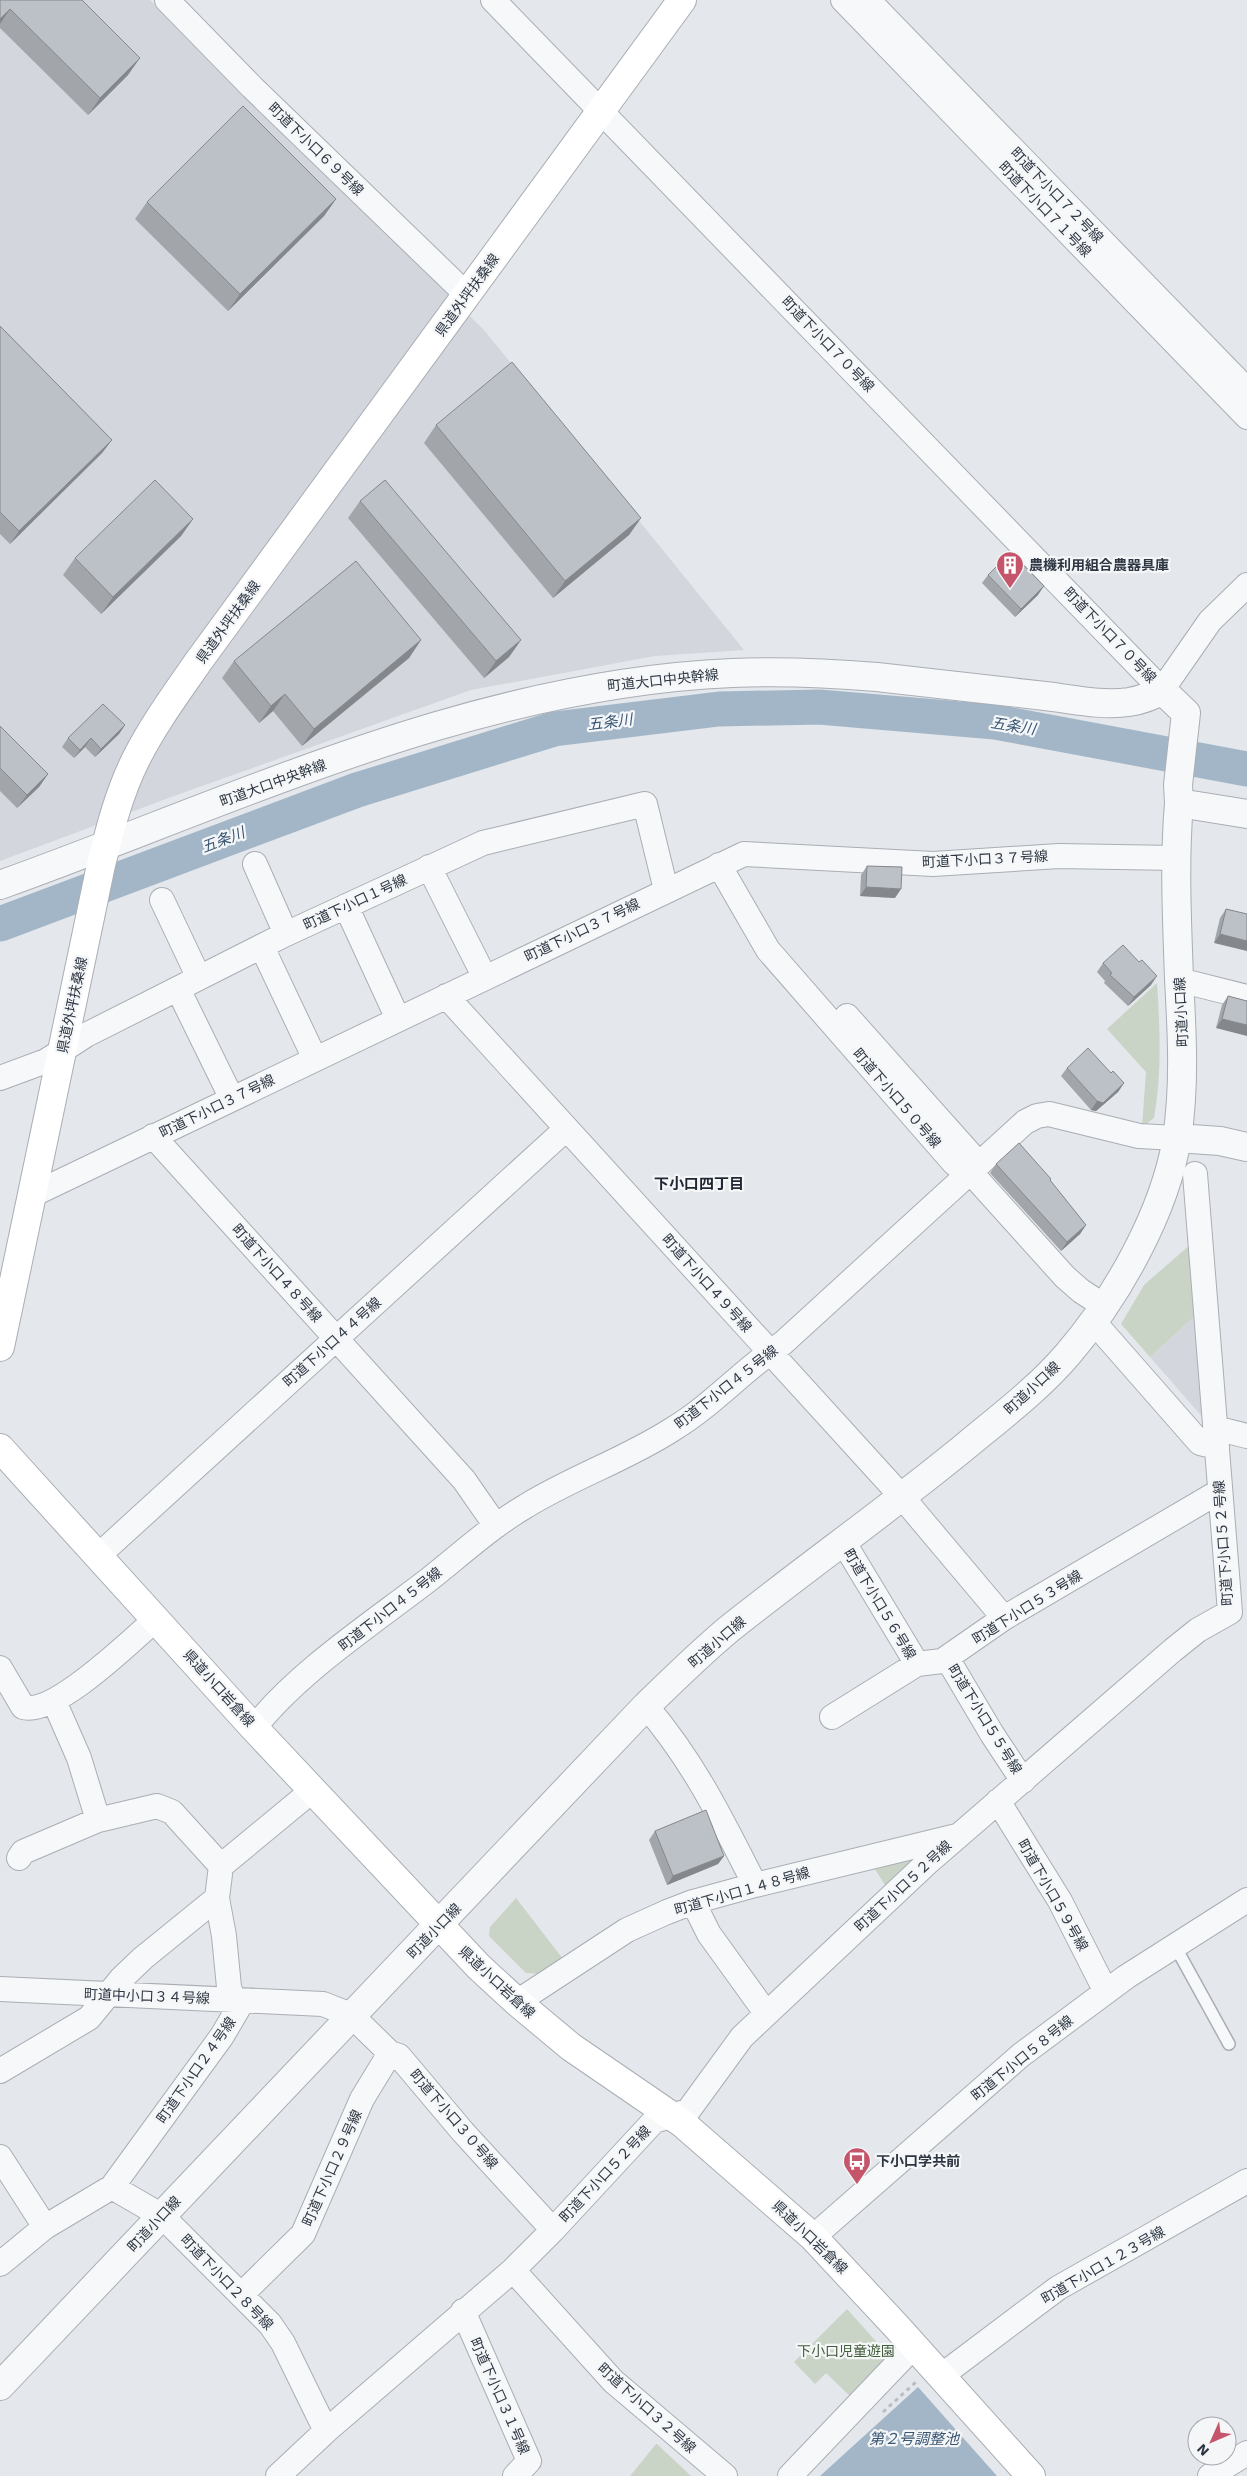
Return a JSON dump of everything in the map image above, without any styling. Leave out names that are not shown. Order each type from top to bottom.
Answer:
[{"type":"main road","name":"県道外坪扶桑線","points":[[0,1347],[103,855],[126,781],[160,718],[682,0]]},
{"type":"main road","name":"県道小口岩倉線","points":[[0,1448],[254,1728],[439,1926],[517,2002],[571,2047],[673,2115],[716,2150],[813,2237],[1031,2476]]},
{"type":"street","name":"町道下小口６９号線","points":[[167,0],[252,87],[467,295]]},
{"type":"street","name":"町道下小口７０号線","points":[[493,0],[602,110],[1162,690]]},
{"type":"street","name":"町道下小口７１号線","points":[[843,0],[1247,417]]},
{"type":"street","name":"町道下小口７２号線","points":[[868,0],[1247,390]]},
{"type":"street","points":[[1247,584],[1210,621],[1162,690],[1186,713],[1179,794],[1247,814]]},
{"type":"street","name":"町道大口中央幹線","points":[[0,885],[103,855],[421,730],[506,706],[617,684],[730,673],[819,674],[874,677],[1107,703],[1150,698],[1162,690]]},
{"type":"street","name":"町道小口線","points":[[0,2386],[646,1706],[727,1631],[903,1498],[1040,1383],[1068,1354],[1098,1313],[1146,1229],[1168,1176],[1177,1138],[1184,1057],[1179,980],[1175,858],[1179,794]]},
{"type":"street","name":"町道下小口１号線","points":[[0,1078],[46,1062],[86,1035],[262,946],[483,842],[645,804],[666,890]]},
{"type":"street","name":"町道下小口３７号線","points":[[32,1195],[744,854],[933,864],[1059,856],[1175,858]]},
{"type":"street","points":[[726,862],[781,940],[973,1169]]},
{"type":"street","name":"町道下小口５０号線","points":[[726,862],[768,950],[954,1163],[973,1169],[974,1176],[1065,1277],[1081,1292],[1200,1443],[1216,1438],[1247,1436]]},
{"type":"street","points":[[256,864],[286,934]]},
{"type":"street","points":[[429,867],[485,978]]},
{"type":"street","points":[[162,900],[199,978]]},
{"type":"street","points":[[346,906],[398,1019]]},
{"type":"street","points":[[262,946],[315,1059]]},
{"type":"street","points":[[1179,980],[1247,997]]},
{"type":"street","points":[[178,989],[232,1099]]},
{"type":"street","name":"町道下小口４９号線","points":[[446,996],[903,1498],[1004,1618]]},
{"type":"street","name":"町道下小口４５号線","points":[[254,1728],[272,1705],[321,1664],[496,1526],[526,1505],[679,1426],[694,1416],[783,1342],[1025,1122],[1037,1116],[1049,1114],[1138,1136],[1177,1138]]},
{"type":"street","name":"町道下小口４４号線","points":[[98,1556],[566,1129]]},
{"type":"street","points":[[1177,1138],[1220,1141],[1247,1148]]},
{"type":"street","points":[[146,1140],[331,1344],[464,1480],[496,1526]]},
{"type":"street","name":"町道下小口５２号線","points":[[278,2476],[326,2431],[512,2270],[553,2230],[654,2121],[688,2110],[727,2055],[766,2013],[958,1835],[1173,1650],[1198,1630],[1238,1610],[1220,1491],[1195,1174]]},
{"type":"street","name":"町道下小口５３号線","points":[[832,1717],[917,1664],[942,1661],[1004,1618],[1220,1491]]},
{"type":"street","name":"町道下小口５６号線","points":[[844,1543],[917,1664]]},
{"type":"street","points":[[0,1668],[23,1707],[31,1710],[54,1701],[88,1678],[156,1619]]},
{"type":"street","name":"町道下小口５５号線","points":[[947,1658],[992,1734],[1023,1781]]},
{"type":"street","points":[[54,1701],[79,1758],[98,1820]]},
{"type":"street","points":[[646,1706],[668,1732],[706,1788],[755,1885]]},
{"type":"street","points":[[20,1858],[23,1852],[98,1820],[157,1806],[172,1812],[221,1866],[312,1790]]},
{"type":"street","name":"町道下小口５９号線","points":[[998,1801],[1060,1901],[1106,1992]]},
{"type":"street","name":"町道下小口１４８号線","points":[[517,2002],[627,1930],[693,1902],[958,1835]]},
{"type":"street","name":"町道下小口２４号線","points":[[0,2264],[44,2227],[112,2187],[222,2036],[239,2007],[233,1999],[229,1987],[224,1936],[217,1898],[221,1866]]},
{"type":"street","points":[[0,2071],[89,2018],[104,2002],[107,1995],[142,1958],[217,1898]]},
{"type":"street","name":"町道下小口５８号線","points":[[813,2237],[1021,2055],[1106,1992],[1247,1900]]},
{"type":"street","points":[[693,1902],[709,1934],[766,2013]]},
{"type":"street","name":"町道中小口３４号線","points":[[0,1989],[323,2004],[351,2015]]},
{"type":"street","name":"町道下小口３０号線","points":[[351,2015],[390,2054],[399,2056],[463,2132],[553,2230]]},
{"type":"street","name":"町道下小口２９号線","points":[[242,2294],[303,2234],[362,2099],[390,2054]]},
{"type":"street","points":[[0,2157],[44,2227]]},
{"type":"street","name":"町道下小口１２３号線","points":[[941,2376],[1058,2288],[1247,2182]]},
{"type":"street","name":"町道下小口２８号線","points":[[112,2187],[162,2216],[270,2324],[284,2343],[326,2431]]},
{"type":"street","name":"町道下小口３２号線","points":[[512,2270],[613,2381],[725,2476]]},
{"type":"street","name":"町道下小口３１号線","points":[[463,2311],[529,2462],[515,2476]]},
{"type":"street","points":[[790,2476],[914,2346]]},
{"type":"street","points":[[1210,2476],[1247,2453]]},
{"type":"lane","points":[[1175,1946],[1229,2044]]},
{"type":"shaded area","points":[[0,0],[150,0],[484,330],[744,650],[655,656],[471,690],[174,796],[0,861]]},
{"type":"shaded area","points":[[1196,1315],[1205,1420],[1150,1357]]},
{"type":"green space","points":[[1157,983],[1160,1051],[1157,1101],[1154,1118],[1142,1127],[1146,1072],[1107,1029]]},
{"type":"green space","points":[[1191,1244],[1196,1315],[1150,1357],[1121,1324],[1144,1285]]},
{"type":"green space","points":[[923,1853],[888,1890],[873,1866]]},
{"type":"green space","points":[[516,1898],[563,1959],[542,1974],[526,1973],[489,1936],[490,1927]]},
{"type":"green space","name":"下小口児童遊園","points":[[847,2309],[891,2358],[852,2398],[826,2373],[815,2384],[794,2362]]},
{"type":"green space","points":[[657,2444],[691,2476],[630,2476]]},
{"type":"water","name":"第２号調整池","points":[[918,2387],[997,2476],[820,2476]]},
{"type":"building","points":[[0,0],[82,0],[140,58],[100,98],[10,9],[0,19]]},
{"type":"building","points":[[243,106],[336,199],[240,294],[147,202]]},
{"type":"building","points":[[0,326],[112,440],[19,531],[0,512]]},
{"type":"building","points":[[512,362],[641,518],[565,581],[436,425]]},
{"type":"building","points":[[155,480],[193,519],[113,597],[75,558]]},
{"type":"building","points":[[385,480],[521,640],[496,661],[360,501]]},
{"type":"building","name":"農機利用組合農器具庫","points":[[1011,552],[1044,586],[1021,609],[988,575]]},
{"type":"building","points":[[356,561],[421,640],[314,729],[285,694],[271,706],[234,661]]},
{"type":"building","points":[[103,704],[125,725],[101,749],[91,738],[80,750],[68,738]]},
{"type":"building","points":[[0,726],[48,774],[27,795],[0,768]]},
{"type":"building","points":[[867,866],[902,867],[901,889],[866,887]]},
{"type":"building","points":[[1226,909],[1247,914],[1247,941],[1220,934]]},
{"type":"building","points":[[1123,945],[1139,962],[1142,960],[1157,976],[1134,997],[1110,975],[1112,973],[1103,963]]},
{"type":"building","points":[[1228,996],[1247,1001],[1247,1025],[1222,1019]]},
{"type":"building","points":[[1088,1048],[1111,1073],[1113,1071],[1124,1083],[1103,1103],[1097,1101],[1067,1068]]},
{"type":"building","points":[[1019,1143],[1051,1179],[1086,1225],[1067,1242],[996,1164]]},
{"type":"building","points":[[706,1810],[724,1856],[673,1876],[655,1831]]},
{"type":"waterway","name":"五条川","points":[[0,924],[357,790],[554,729],[719,709],[819,707],[995,722],[1247,769]]},
{"type":"place","name":"農機利用組合農器具庫","points":[[1010,589]]},
{"type":"place","name":"下小口学共前","points":[[857,2185]]},
{"type":"district","name":"下小口四丁目","points":[[699,1184]]}]
